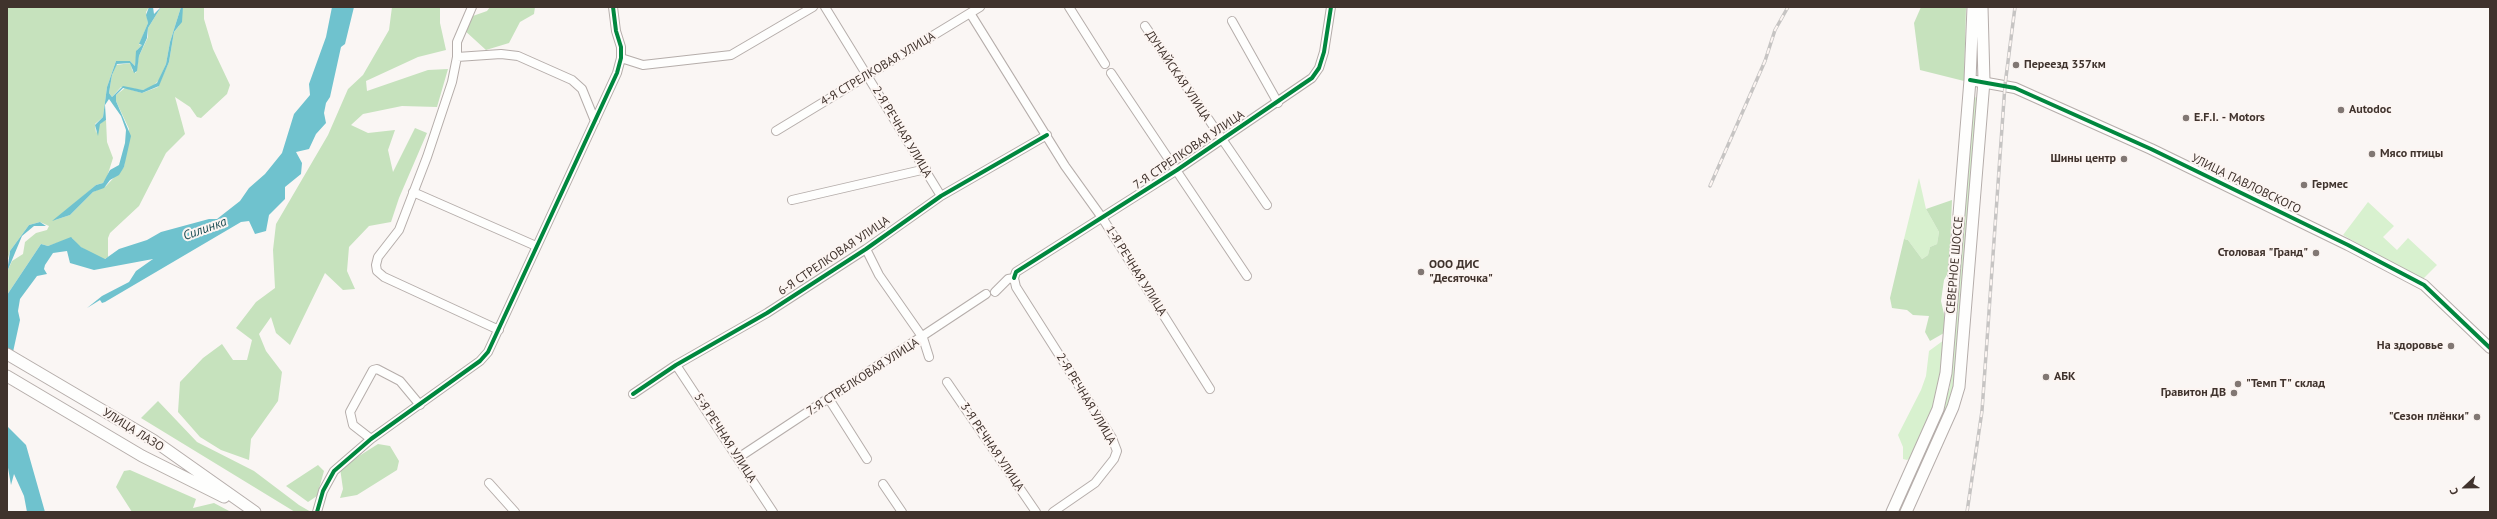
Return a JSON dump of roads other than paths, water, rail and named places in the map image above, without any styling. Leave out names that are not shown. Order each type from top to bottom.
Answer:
[{"type":"main road","name":"СЕВЕРНОЕ ШОССЕ","points":[[1892,512],[1938,409],[1946,373],[1970,80],[1973,7]]},
{"type":"main road","name":"СЕВЕРНОЕ ШОССЕ","points":[[1906,512],[1953,408],[1959,387],[1984,81],[1982,7]]},
{"type":"main road","name":"УЛИЦА ЛАЗО","points":[[7,354],[153,440],[254,512]]},
{"type":"main road","name":"УЛИЦА ЛАЗО","points":[[7,376],[142,456],[254,512]]},
{"type":"main road","points":[[1912,466],[1924,471]]},
{"type":"street","points":[[472,7],[457,42],[457,57],[441,119],[399,230],[378,257],[377,271],[384,277],[499,330]]},
{"type":"street","points":[[317,512],[322,491],[334,471],[371,439],[480,361],[488,352],[595,121],[621,58],[621,47],[616,31],[613,7]]},
{"type":"street","points":[[621,58],[643,65],[732,55],[813,7]]},
{"type":"street","name":"2-Я РЕЧНАЯ УЛИЦА","points":[[825,7],[926,169],[941,196]]},
{"type":"street","name":"4-Я СТРЕЛКОВАЯ УЛИЦА","points":[[776,131],[980,7]]},
{"type":"street","points":[[1069,7],[1105,64]]},
{"type":"street","name":"7-Я СТРЕЛКОВАЯ УЛИЦА","points":[[995,292],[1008,279],[1014,278],[1016,272],[1103,219],[1278,103],[1312,78],[1319,68],[1331,7]]},
{"type":"street","name":"1-Я РЕЧНАЯ УЛИЦА","points":[[970,13],[1065,166],[1103,219],[1210,389]]},
{"type":"street","points":[[1232,21],[1278,103]]},
{"type":"street","name":"ДУНАЙСКАЯ УЛИЦА","points":[[1145,26],[1267,205]]},
{"type":"street","points":[[457,57],[501,54],[518,56],[572,80],[582,89],[595,121]]},
{"type":"street","points":[[1111,73],[1247,276]]},
{"type":"street","name":"УЛИЦА ПАВЛОВСКОГО","points":[[1970,80],[1984,81],[2015,88],[2080,116],[2342,242],[2424,285],[2490,348]]},
{"type":"street","name":"6-Я СТРЕЛКОВАЯ УЛИЦА","points":[[632,394],[676,365],[767,313],[866,248],[941,196],[1047,135]]},
{"type":"street","points":[[792,200],[926,169]]},
{"type":"street","points":[[413,192],[536,246]]},
{"type":"street","points":[[866,248],[879,275],[923,338],[929,357]]},
{"type":"street","name":"2-Я РЕЧНАЯ УЛИЦА","points":[[1014,278],[1016,288],[1112,438],[1117,451],[1114,459],[1095,483],[1053,512]]},
{"type":"street","name":"7-Я СТРЕЛКОВАЯ УЛИЦА","points":[[738,458],[923,338],[986,294]]},
{"type":"street","name":"5-Я РЕЧНАЯ УЛИЦА","points":[[676,365],[773,512]]},
{"type":"street","points":[[371,439],[353,425],[350,412],[369,372],[377,369],[400,381],[420,405]]},
{"type":"street","name":"3-Я РЕЧНАЯ УЛИЦА","points":[[947,382],[1036,512]]},
{"type":"street","points":[[829,399],[867,459]]},
{"type":"street","points":[[489,483],[515,512]]},
{"type":"street","points":[[883,484],[902,512]]},
{"type":"water","points":[[149,7],[153,7],[154,14],[161,7],[148,28],[147,38],[139,56],[137,71],[134,73],[130,63],[117,64],[112,75],[109,93],[112,97],[123,86],[143,90],[157,83],[166,64],[170,42],[181,7],[183,7],[182,22],[174,32],[169,62],[159,86],[142,93],[123,88],[116,95],[116,101],[131,136],[124,167],[119,175],[110,180],[104,188],[93,192],[70,215],[52,221],[96,185],[103,183],[110,170],[119,165],[125,143],[126,130],[121,116],[109,99],[105,105],[106,120],[100,124],[98,136],[95,125],[103,117],[107,87],[116,61],[130,61],[135,66],[136,51],[142,45],[139,44],[148,23],[146,15]]},
{"type":"water","name":"Силинка","points":[[332,7],[354,7],[345,44],[341,47],[330,97],[326,103],[324,113],[326,123],[316,134],[309,149],[296,152],[302,163],[301,174],[285,187],[285,199],[269,215],[266,231],[255,234],[249,221],[241,222],[105,302],[102,303],[100,300],[87,308],[102,296],[129,282],[136,271],[153,259],[94,270],[70,263],[67,251],[53,253],[45,265],[44,269],[47,274],[37,276],[20,299],[18,311],[20,320],[13,352],[7,363],[7,295],[41,244],[48,246],[71,237],[81,247],[105,259],[119,249],[147,240],[161,232],[209,219],[217,219],[240,201],[249,188],[265,174],[282,153],[294,114],[310,95],[309,84],[326,37]]},
{"type":"water","points":[[40,222],[46,226],[34,226],[22,236],[7,272],[10,251],[29,225]]},
{"type":"water","points":[[7,426],[26,445],[45,512],[27,512],[24,496],[14,474],[11,485],[7,462]]},
{"type":"railway","points":[[1710,186],[1765,61],[1775,30],[1788,7]]},
{"type":"railway","points":[[1967,512],[1982,411],[2005,85],[2015,7]]},
{"type":"place","name":"Переезд 357км","points":[[2016,65]]},
{"type":"place","name":"Autodoc","points":[[2341,110]]},
{"type":"place","name":"E.F.I. - Motors","points":[[2186,118]]},
{"type":"place","name":"Мясо птицы","points":[[2372,154]]},
{"type":"place","name":"Шины центр","points":[[2124,159]]},
{"type":"place","name":"Гермес","points":[[2304,185]]},
{"type":"place","name":"Столовая \"Гранд\"","points":[[2316,253]]},
{"type":"place","name":"ООО ДИС \"Десяточка\"","points":[[1421,272]]},
{"type":"place","name":"На здоровье","points":[[2451,346]]},
{"type":"place","name":"АБК","points":[[2046,377]]},
{"type":"place","name":"\"Темп Т\" склад","points":[[2238,384]]},
{"type":"place","name":"Гравитон ДВ","points":[[2234,393]]},
{"type":"place","name":"\"Сезон плёнки\"","points":[[2477,417]]}]
